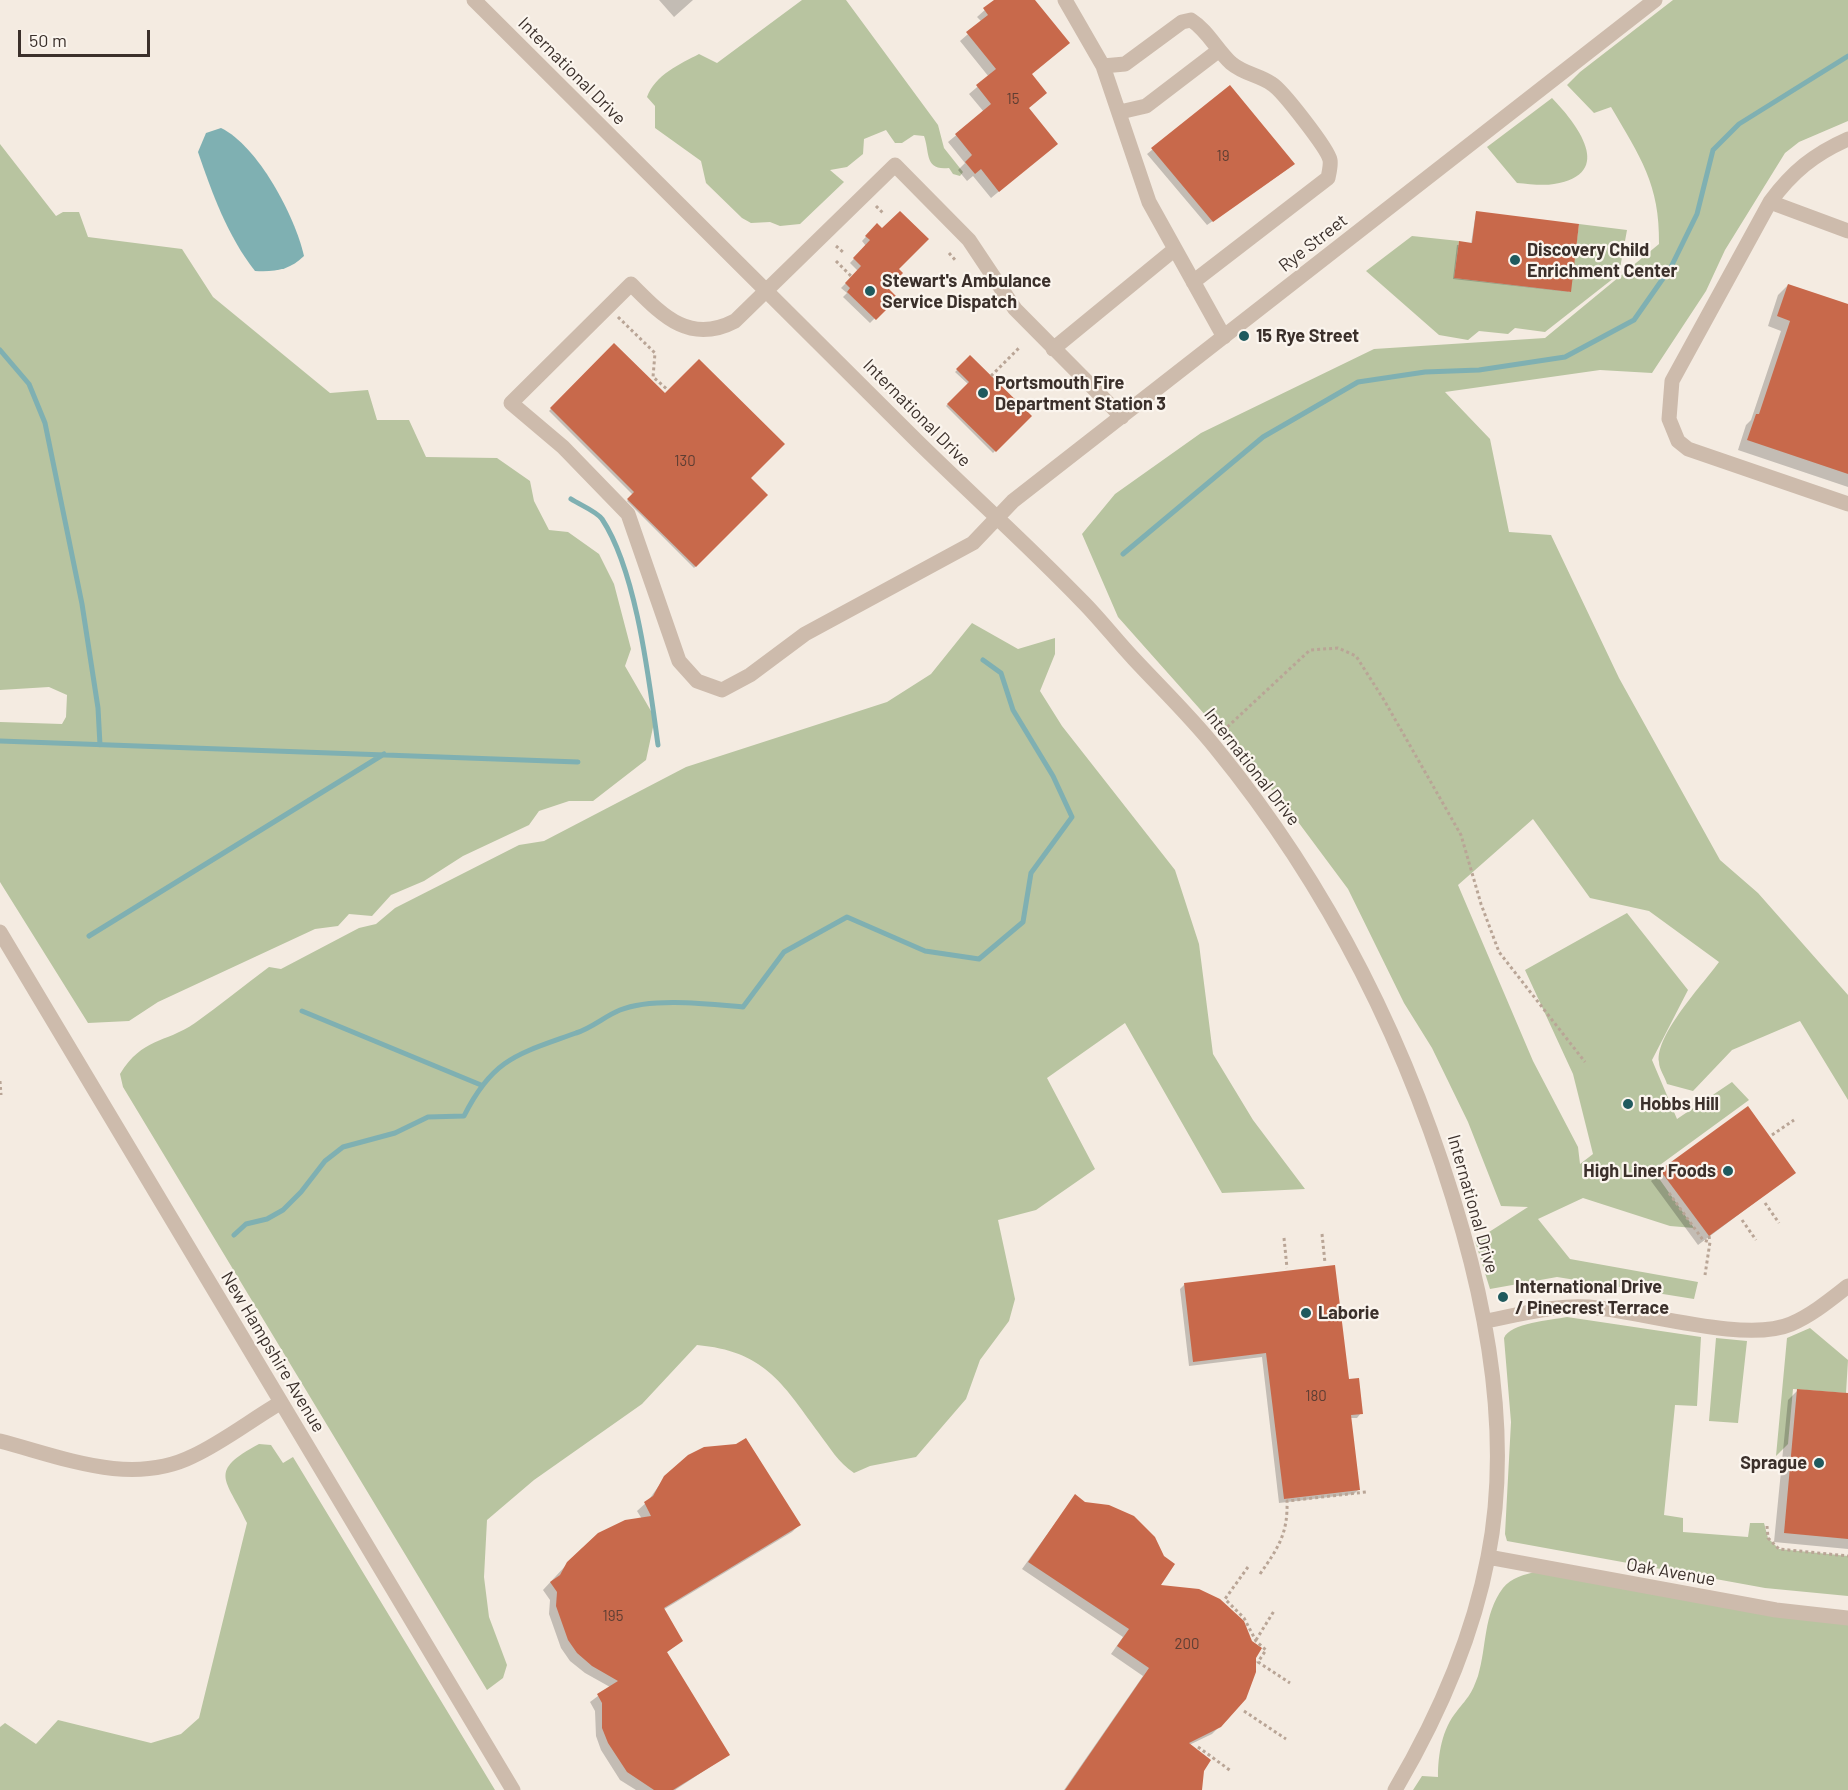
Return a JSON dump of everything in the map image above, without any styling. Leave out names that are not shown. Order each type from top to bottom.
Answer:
[{"type":"street","name":"International Drive","points":[[474,0],[1084,603],[1211,742],[1290,848],[1372,990],[1410,1074],[1449,1179],[1486,1321],[1497,1439],[1488,1557],[1472,1622],[1447,1691],[1426,1737],[1395,1790]]},
{"type":"street","points":[[1065,0],[1103,66],[1149,202],[1224,337]]},
{"type":"street","name":"Rye Street","points":[[608,307],[511,402],[563,447],[628,514],[679,661],[697,681],[722,690],[750,675],[805,633],[973,543],[1013,501],[1655,0]]},
{"type":"street","points":[[1103,66],[1125,64],[1182,22],[1191,20],[1199,25],[1218,51],[1244,73],[1272,84],[1324,146],[1331,161],[1328,178],[1193,282]]},
{"type":"street","points":[[1120,112],[1146,106],[1218,51]]},
{"type":"street","points":[[1848,139],[1806,161],[1788,178],[1770,202],[1672,381],[1669,418],[1678,441],[1688,449],[1848,504]]},
{"type":"street","points":[[608,307],[631,284],[671,321],[690,328],[710,330],[735,321],[895,165],[969,240],[1008,301],[1122,417]]},
{"type":"street","points":[[1770,202],[1848,231]]},
{"type":"street","points":[[1053,349],[1175,249]]},
{"type":"street","name":"New Hampshire Avenue","points":[[0,932],[513,1790]]},
{"type":"street","points":[[1486,1321],[1572,1306],[1598,1308],[1703,1326],[1775,1329],[1806,1316],[1848,1286]]},
{"type":"street","points":[[0,1441],[102,1467],[144,1470],[169,1465],[194,1456],[280,1403]]},
{"type":"street","name":"Oak Avenue","points":[[1488,1557],[1776,1610],[1848,1618]]},
{"type":"path","points":[[949,254],[956,261]]},
{"type":"path","points":[[836,261],[851,276]]},
{"type":"path","points":[[608,307],[655,353],[653,377],[668,390]]},
{"type":"path","points":[[991,376],[1019,348]]},
{"type":"path","points":[[1211,742],[1310,650],[1338,648],[1356,656],[1384,700],[1461,835],[1481,904],[1499,952],[1585,1062]]},
{"type":"path","points":[[0,1081],[1,1095]]},
{"type":"path","points":[[1772,1135],[1794,1120]]},
{"type":"path","points":[[1669,1193],[1703,1240],[1710,1242]]},
{"type":"path","points":[[1765,1203],[1779,1223]]},
{"type":"path","points":[[1742,1220],[1756,1240]]},
{"type":"path","points":[[1322,1234],[1325,1263]]},
{"type":"path","points":[[1705,1275],[1709,1236]]},
{"type":"path","points":[[1284,1238],[1287,1268]]},
{"type":"path","points":[[1260,1574],[1283,1538],[1288,1519],[1287,1501],[1366,1492]]},
{"type":"path","points":[[1767,1526],[1768,1538],[1779,1549],[1848,1556]]},
{"type":"path","points":[[1248,1566],[1224,1599],[1244,1618],[1256,1641],[1266,1650],[1258,1662],[1290,1683]]},
{"type":"path","points":[[1256,1641],[1274,1611]]},
{"type":"path","points":[[1244,1712],[1286,1739]]},
{"type":"path","points":[[1198,1747],[1231,1771]]},
{"type":"green space","points":[[802,0],[846,0],[938,125],[944,148],[963,172],[960,176],[953,174],[949,168],[935,167],[929,159],[924,136],[914,135],[902,143],[895,143],[886,130],[864,139],[863,154],[847,167],[830,170],[844,182],[800,224],[780,226],[770,222],[751,223],[742,218],[706,183],[701,161],[655,128],[655,106],[647,97],[662,76],[699,54],[717,63]]},
{"type":"green space","points":[[1673,0],[1848,0],[1848,121],[1799,142],[1785,153],[1725,250],[1706,291],[1652,373],[1600,370],[1445,392],[1490,439],[1509,532],[1551,535],[1619,678],[1720,860],[1758,893],[1848,995],[1848,1100],[1800,1021],[1732,1050],[1693,1091],[1667,1084],[1659,1062],[1665,1038],[1672,1024],[1719,962],[1649,911],[1590,898],[1533,819],[1458,885],[1533,1061],[1578,1147],[1580,1164],[1593,1154],[1573,1074],[1525,970],[1627,913],[1688,990],[1652,1060],[1677,1119],[1732,1082],[1749,1100],[1653,1170],[1694,1228],[1670,1226],[1583,1198],[1538,1219],[1570,1259],[1698,1282],[1694,1299],[1557,1277],[1490,1289],[1475,1241],[1528,1207],[1501,1206],[1468,1122],[1432,1048],[1404,1003],[1348,889],[1287,807],[1118,617],[1082,534],[1115,494],[1201,433],[1374,349],[1545,338],[1659,244],[1656,204],[1652,187],[1631,141],[1611,107],[1594,113],[1567,85],[1580,72]]},
{"type":"green space","points":[[1552,98],[1562,108],[1586,147],[1587,159],[1584,170],[1573,178],[1554,184],[1517,183],[1487,147]]},
{"type":"green space","points":[[0,144],[56,216],[63,212],[79,212],[88,237],[182,249],[213,297],[330,393],[368,390],[377,420],[409,420],[426,457],[497,458],[530,481],[534,501],[549,530],[568,532],[599,554],[614,584],[631,649],[625,666],[655,718],[646,760],[593,801],[569,801],[539,811],[529,825],[463,856],[424,881],[391,895],[372,916],[349,914],[338,926],[315,929],[158,1002],[129,1021],[88,1023],[0,882],[0,722],[62,724],[66,717],[67,695],[49,687],[0,690]]},
{"type":"green space","points":[[1579,224],[1627,230],[1619,274],[1545,332],[1515,328],[1508,334],[1479,331],[1468,340],[1439,335],[1366,271],[1412,236],[1459,241],[1454,278],[1570,292]]},
{"type":"green space","points":[[972,623],[1018,649],[1055,638],[1055,654],[1040,691],[1062,726],[1175,870],[1199,944],[1213,1054],[1253,1120],[1305,1189],[1222,1193],[1125,1023],[1047,1078],[1095,1169],[1036,1210],[998,1220],[1015,1299],[1009,1321],[980,1360],[966,1399],[916,1457],[870,1466],[854,1473],[830,1449],[793,1398],[769,1372],[739,1354],[720,1348],[697,1345],[642,1404],[534,1480],[487,1520],[484,1577],[489,1617],[507,1665],[503,1678],[487,1690],[123,1087],[120,1074],[137,1053],[154,1042],[195,1023],[269,967],[281,969],[359,928],[376,924],[395,908],[519,845],[544,841],[686,767],[887,702],[931,674]]},
{"type":"green space","points":[[1567,1317],[1701,1337],[1697,1406],[1675,1405],[1664,1515],[1683,1518],[1683,1532],[1748,1537],[1750,1523],[1764,1523],[1768,1538],[1779,1549],[1848,1556],[1848,1596],[1765,1588],[1507,1541],[1505,1534],[1511,1422],[1504,1338],[1514,1329],[1522,1326]]},
{"type":"green space","points":[[1810,1328],[1848,1360],[1846,1393],[1793,1389],[1788,1444],[1776,1456],[1787,1338]]},
{"type":"green space","points":[[1716,1338],[1747,1341],[1738,1423],[1709,1421]]},
{"type":"green space","points":[[259,1444],[271,1445],[283,1463],[293,1457],[495,1790],[0,1790],[0,1727],[5,1723],[36,1744],[58,1720],[151,1743],[181,1734],[199,1718],[247,1523],[228,1486],[227,1469],[232,1462]]},
{"type":"green space","points":[[1536,1572],[1848,1625],[1848,1790],[1413,1790],[1422,1776],[1438,1777],[1444,1734],[1476,1682],[1489,1620],[1497,1598],[1503,1588],[1514,1579]]},
{"type":"water","points":[[221,128],[235,137],[248,150],[284,203],[304,256],[288,267],[255,271],[229,229],[198,152],[206,133]]},
{"type":"building","points":[[994,0],[1035,0],[1070,43],[1032,74],[1047,93],[1029,108],[1058,144],[999,192],[981,169],[975,174],[965,162],[972,155],[955,134],[991,104],[976,85],[996,69],[966,32],[988,15],[983,8]]},
{"type":"building","points":[[1230,85],[1295,164],[1213,222],[1151,148]]},
{"type":"building","points":[[900,211],[929,239],[899,269],[903,273],[888,288],[898,298],[876,320],[847,292],[850,288],[845,283],[861,266],[853,258],[870,240],[865,236],[877,223],[882,228]]},
{"type":"building","name":"Discovery Child Enrichment Center","points":[[1476,211],[1579,224],[1571,292],[1454,278],[1459,241],[1472,243]]},
{"type":"building","points":[[1788,284],[1848,304],[1848,474],[1747,440],[1756,414],[1759,414],[1790,321],[1777,316]]},
{"type":"building","points":[[614,343],[665,393],[699,359],[785,444],[751,478],[768,495],[696,567],[627,499],[634,492],[550,408]]},
{"type":"building","name":"Portsmouth Fire Department Station 3","points":[[970,355],[1032,416],[996,452],[947,404],[969,382],[956,369]]},
{"type":"building","name":"High Liner Foods","points":[[1748,1106],[1796,1173],[1709,1236],[1660,1170]]},
{"type":"building","points":[[1335,1265],[1349,1379],[1359,1378],[1363,1414],[1351,1415],[1360,1490],[1284,1499],[1266,1353],[1193,1362],[1184,1283]]},
{"type":"building","name":"Sprague","points":[[1797,1389],[1848,1393],[1848,1539],[1784,1533]]},
{"type":"building","points":[[746,1438],[801,1525],[664,1608],[683,1641],[667,1652],[730,1755],[673,1790],[654,1790],[627,1772],[608,1743],[602,1728],[602,1703],[597,1694],[618,1681],[592,1666],[577,1653],[568,1640],[556,1606],[557,1592],[550,1582],[560,1575],[567,1562],[598,1533],[625,1520],[651,1516],[644,1502],[653,1496],[664,1476],[688,1455],[704,1447],[736,1444]]},
{"type":"building","points":[[1075,1494],[1085,1502],[1109,1505],[1134,1516],[1155,1537],[1164,1556],[1175,1564],[1161,1585],[1199,1589],[1220,1599],[1244,1621],[1252,1641],[1262,1648],[1256,1658],[1256,1672],[1246,1699],[1221,1727],[1189,1743],[1211,1760],[1204,1771],[1202,1790],[1065,1790],[1149,1668],[1117,1646],[1129,1629],[1028,1562]]},
{"type":"waterway","points":[[1123,554],[1263,437],[1358,382],[1425,372],[1479,370],[1565,357],[1634,320],[1671,267],[1697,214],[1713,150],[1739,124],[1848,56]]},
{"type":"waterway","points":[[0,350],[29,384],[45,423],[82,604],[98,708],[100,745]]},
{"type":"waterway","points":[[571,499],[602,519],[614,541],[624,568],[640,628],[658,745]]},
{"type":"waterway","points":[[234,1235],[246,1224],[267,1219],[283,1210],[301,1192],[325,1161],[343,1147],[395,1133],[428,1117],[464,1116],[475,1097],[497,1070],[523,1053],[582,1031],[620,1010],[633,1006],[681,1002],[743,1007],[784,952],[847,917],[925,951],[979,959],[1023,922],[1031,873],[1072,817],[1053,776],[1013,710],[1001,673],[983,660]]},
{"type":"waterway","points":[[0,741],[578,762]]},
{"type":"waterway","points":[[89,936],[384,754]]},
{"type":"waterway","points":[[302,1011],[481,1085]]},
{"type":"place","name":"Discovery Child Enrichment Center","points":[[1515,260]]},
{"type":"place","name":"Stewart's Ambulance Service Dispatch","points":[[870,291]]},
{"type":"place","name":"15 Rye Street","points":[[1244,336]]},
{"type":"place","name":"Portsmouth Fire Department Station 3","points":[[983,393]]},
{"type":"place","name":"Hobbs Hill","points":[[1628,1104]]},
{"type":"place","name":"High Liner Foods","points":[[1728,1171]]},
{"type":"place","name":"International Drive / Pinecrest Terrace","points":[[1503,1297]]},
{"type":"place","name":"Laborie","points":[[1306,1313]]},
{"type":"place","name":"Sprague","points":[[1819,1463]]}]
